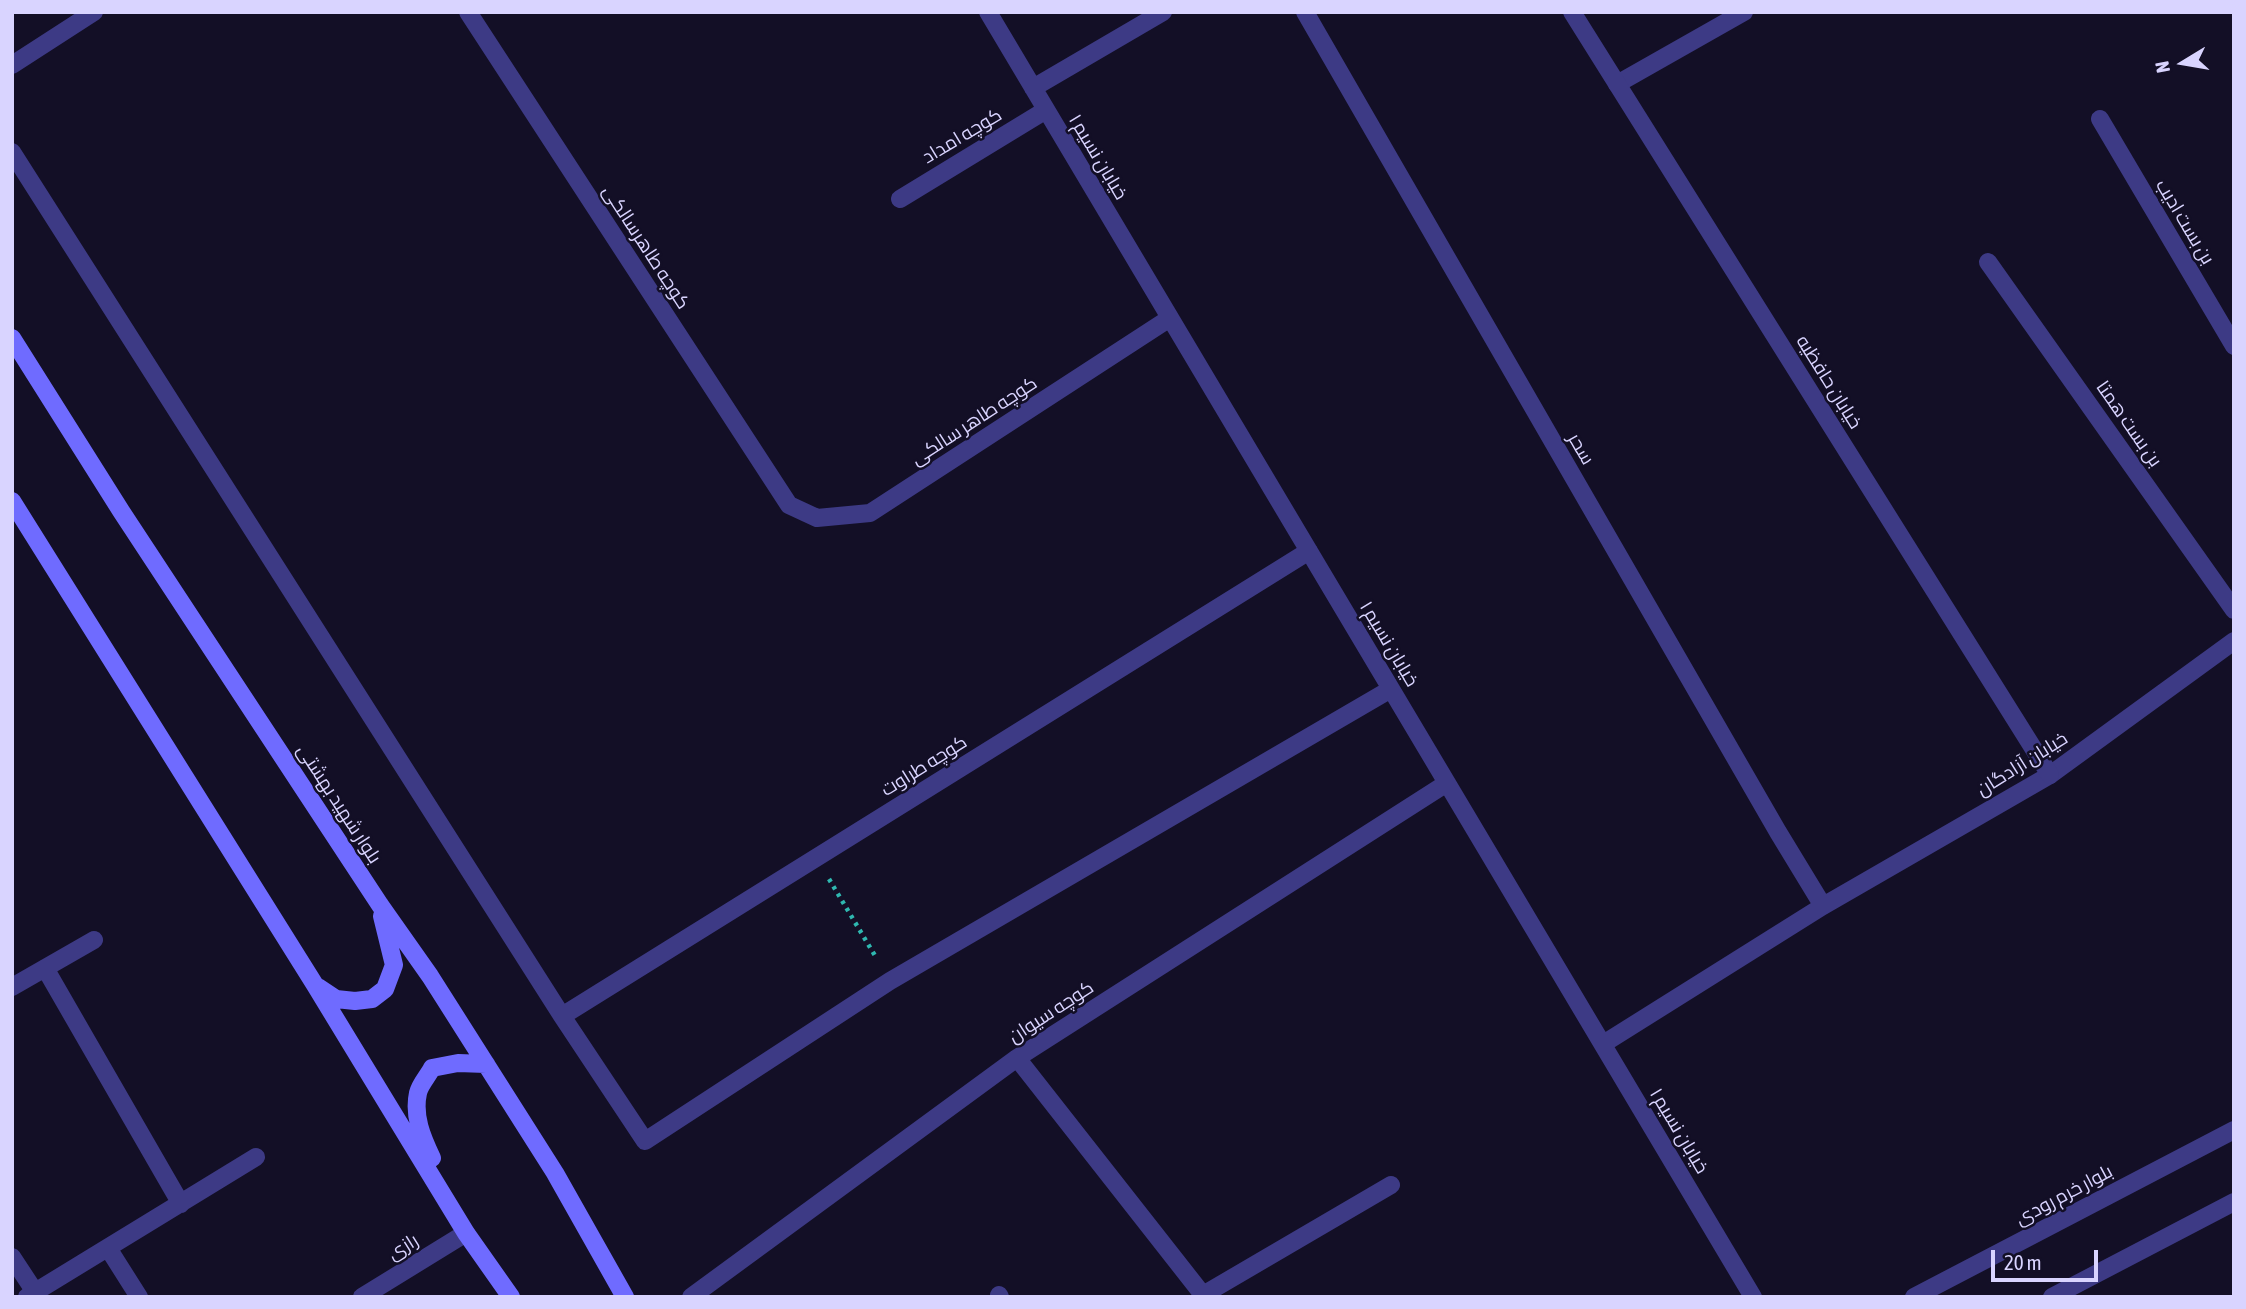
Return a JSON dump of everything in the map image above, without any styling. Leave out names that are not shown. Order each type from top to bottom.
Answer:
[{"type":"main road","name":"بلوار شهید بهشتی","points":[[12,338],[121,511],[380,905],[430,976],[555,1173],[625,1297]]},
{"type":"main road","points":[[12,500],[315,985],[466,1233],[511,1297]]},
{"type":"main road","points":[[315,985],[336,999],[355,1001],[372,999],[384,989],[394,965],[380,905]]},
{"type":"main road","points":[[466,1233],[421,1135],[417,1114],[419,1090],[432,1068],[458,1063],[486,1064]]},
{"type":"street","points":[[12,65],[94,12]]},
{"type":"street","name":"کوچه طاهرسالکی","points":[[468,12],[789,505]]},
{"type":"street","name":"خیابان نسیم ۱","points":[[988,12],[1754,1297]]},
{"type":"street","points":[[1033,88],[1163,12]]},
{"type":"street","name":"سحر","points":[[1305,12],[1823,906]]},
{"type":"street","name":"خیابان حافظیه","points":[[1572,12],[2050,775]]},
{"type":"street","points":[[1617,84],[1744,12]]},
{"type":"street","name":"کوچه امداد","points":[[900,199],[1046,110]]},
{"type":"street","name":"بن بست ادیب","points":[[2099,119],[2234,346]]},
{"type":"street","points":[[12,152],[562,1016],[645,1141],[890,981],[1391,689]]},
{"type":"street","name":"بن بست همتا","points":[[1988,262],[2234,610]]},
{"type":"street","name":"کوچه طاهر سالکی","points":[[789,505],[817,517],[870,513],[1170,318]]},
{"type":"street","name":"کوچه طراوت","points":[[562,1016],[1309,551]]},
{"type":"street","name":"خیابان آزادگان","points":[[1603,1044],[1823,906],[2050,775],[2234,641]]},
{"type":"street","name":"کوچه سیوان","points":[[691,1297],[1017,1058],[1447,783]]},
{"type":"street","points":[[12,987],[94,940]]},
{"type":"street","points":[[45,968],[181,1204]]},
{"type":"street","points":[[1017,1058],[1203,1295],[1391,1185]]},
{"type":"street","name":"بلوار خرم رودی","points":[[1914,1297],[2234,1129]]},
{"type":"street","points":[[12,1257],[31,1294],[256,1157]]},
{"type":"street","points":[[2052,1297],[2234,1202]]},
{"type":"street","name":"رازی","points":[[362,1297],[466,1233]]},
{"type":"street","points":[[108,1248],[139,1297]]},
{"type":"path","points":[[816,858],[890,981]]}]
